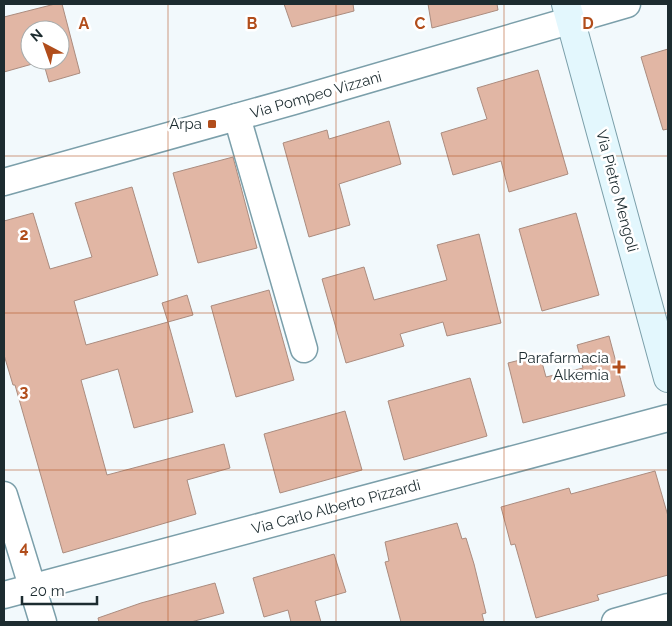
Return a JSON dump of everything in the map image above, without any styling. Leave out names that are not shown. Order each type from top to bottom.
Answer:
[{"type":"main road","name":"Via Pietro Mengoli","points":[[568,12],[668,378]]},
{"type":"street","name":"Via Pompeo Vizzani","points":[[4,182],[237,117],[568,12],[628,4]]},
{"type":"street","points":[[237,117],[304,349]]},
{"type":"street","name":"Via Carlo Alberto Pizzardi","points":[[4,595],[668,418]]},
{"type":"street","points":[[4,495],[43,622]]},
{"type":"street","points":[[614,622],[668,606]]},
{"type":"building","points":[[55,4],[62,4],[66,20],[20,20],[20,67],[4,72],[4,17]]},
{"type":"building","points":[[284,4],[353,4],[354,11],[292,27]]},
{"type":"building","points":[[428,4],[497,4],[498,10],[432,28]]},
{"type":"building","points":[[70,35],[80,73],[49,82],[46,70],[70,70]]},
{"type":"building","points":[[668,49],[668,129],[663,130],[641,57]]},
{"type":"building","points":[[538,70],[568,174],[509,192],[501,161],[453,175],[441,133],[487,119],[477,88]]},
{"type":"building","points":[[389,121],[401,164],[339,184],[350,225],[309,237],[283,143],[327,130],[329,139]]},
{"type":"building","points":[[233,157],[257,248],[198,263],[173,173]]},
{"type":"building","points":[[132,187],[158,275],[74,301],[86,345],[168,322],[193,412],[134,428],[118,369],[81,380],[107,475],[224,444],[230,468],[187,480],[196,514],[63,553],[15,385],[13,385],[4,355],[4,221],[33,213],[50,269],[92,257],[75,203]]},
{"type":"building","points":[[576,213],[599,295],[542,311],[519,229]]},
{"type":"building","points":[[479,234],[501,323],[447,336],[443,322],[400,334],[404,346],[346,363],[322,279],[364,267],[374,300],[447,280],[437,245]]},
{"type":"building","points":[[269,290],[294,380],[236,397],[211,306]]},
{"type":"building","points":[[187,295],[193,315],[168,322],[162,303]]},
{"type":"building","points":[[609,336],[625,396],[523,423],[508,363],[540,355],[546,377],[583,368],[577,345]]},
{"type":"building","points":[[470,378],[487,436],[404,460],[388,401]]},
{"type":"building","points":[[345,411],[362,470],[280,493],[264,434]]},
{"type":"building","points":[[655,471],[668,516],[668,575],[597,595],[599,600],[536,618],[515,544],[511,545],[501,507],[569,488],[571,494]]},
{"type":"building","points":[[457,523],[462,539],[466,538],[474,564],[486,613],[482,614],[484,622],[401,622],[385,562],[389,561],[385,542]]},
{"type":"building","points":[[334,554],[346,592],[315,601],[321,622],[291,622],[288,610],[264,617],[253,578]]},
{"type":"building","points":[[215,583],[224,613],[191,622],[99,622],[98,618],[141,603]]},
{"type":"place","name":"Arpa","points":[[212,124]]},
{"type":"place","name":"Parafarmacia Alkemia","points":[[619,367]]}]
